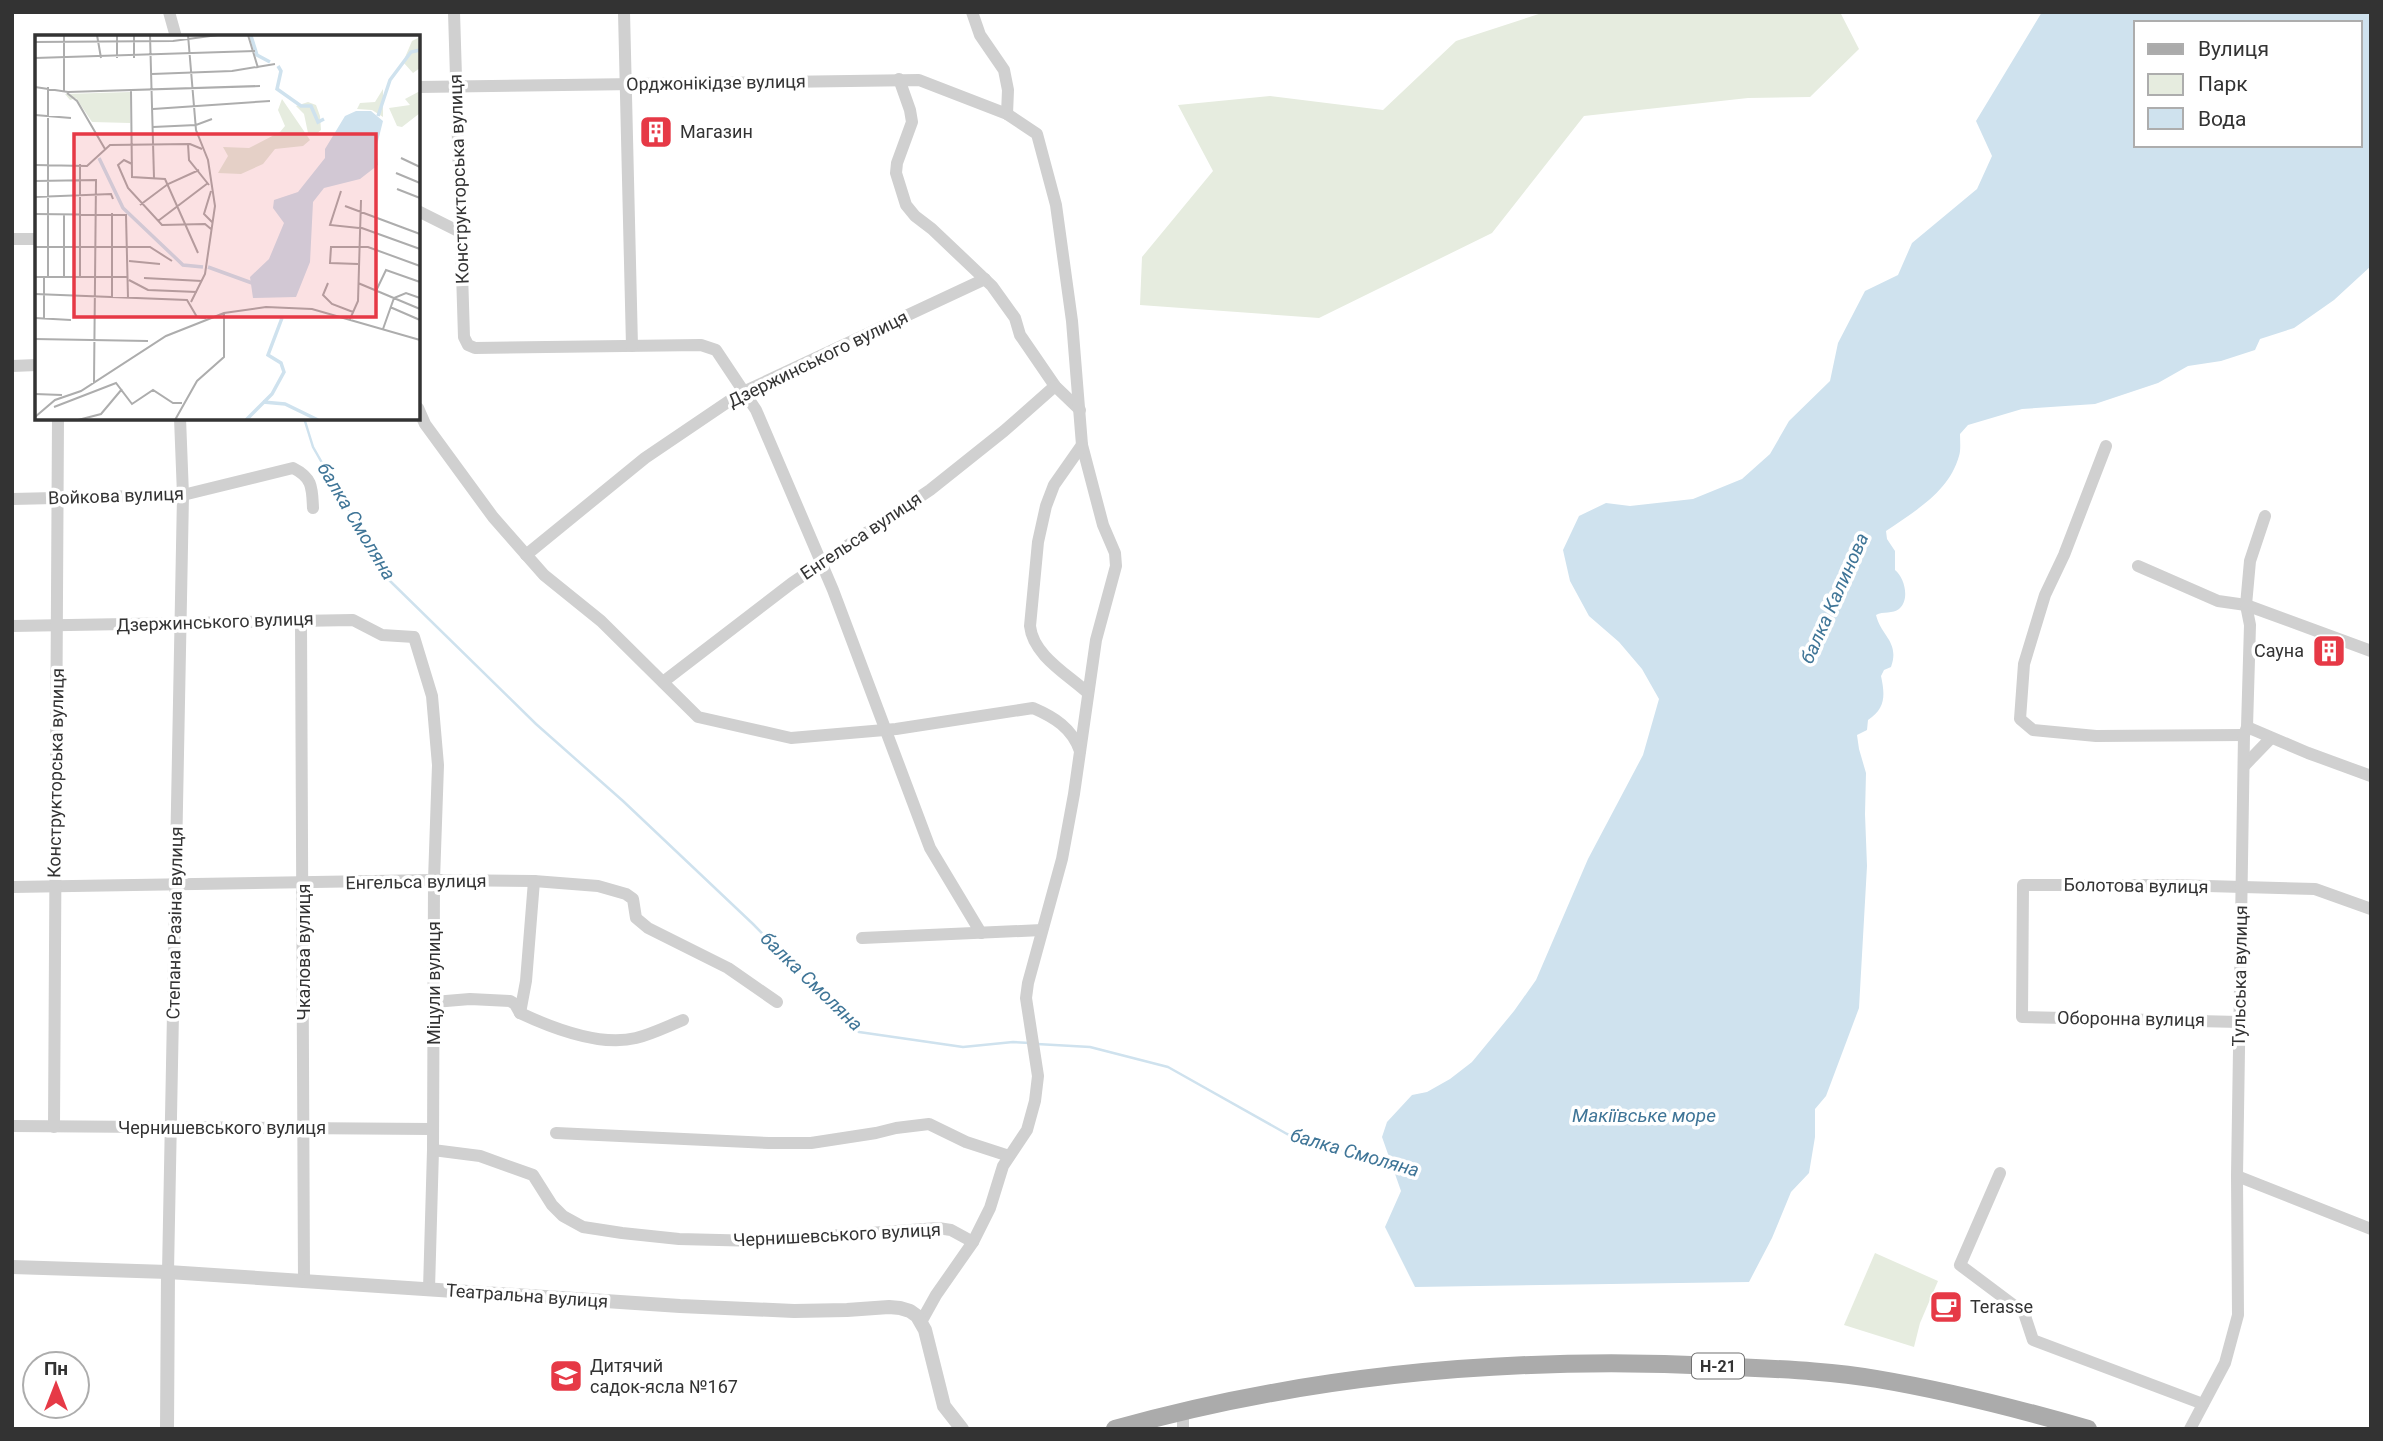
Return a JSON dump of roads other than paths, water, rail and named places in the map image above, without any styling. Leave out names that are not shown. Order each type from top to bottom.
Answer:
[{"type":"main road","name":"Н-21","points":[[1115,1429],[1183,1410],[1343,1381],[1426,1371],[1516,1365],[1675,1364],[1783,1369],[1875,1379],[2028,1411],[2088,1429]]},
{"type":"street","points":[[169,12],[175,35]]},
{"type":"street","name":"Конструкторська вулиця","points":[[454,12],[464,337],[468,345],[475,348],[632,346]]},
{"type":"street","points":[[624,12],[632,346],[701,345],[716,350],[756,410],[822,563],[930,848],[981,933]]},
{"type":"street","points":[[972,12],[981,35],[1004,70],[1008,90],[1007,114]]},
{"type":"street","points":[[899,79],[912,122],[896,173],[906,205],[985,279],[1015,318],[1020,335],[1055,386],[1080,410]]},
{"type":"street","name":"Орджонікідзе вулиця","points":[[420,88],[919,80],[1007,114],[1037,134],[1056,205],[1072,321],[1082,444],[1103,525],[1115,553],[1116,566],[1096,640],[1062,859],[1027,990],[1038,1076],[1035,1101],[1027,1130],[1003,1166],[990,1208],[973,1242],[936,1295],[921,1322]]},
{"type":"street","points":[[420,212],[460,232]]},
{"type":"street","points":[[12,239],[35,239]]},
{"type":"street","name":"Дзержинського вулиця","points":[[526,555],[645,458],[743,391],[985,279]]},
{"type":"street","points":[[12,366],[35,365]]},
{"type":"street","name":"Енгельса вулиця","points":[[663,682],[792,583],[930,489],[1004,431],[1055,386]]},
{"type":"street","points":[[420,413],[425,424],[478,496],[544,575],[601,621],[698,718],[791,738],[886,730],[1033,708],[1066,726],[1080,751]]},
{"type":"street","name":"Конструкторська вулиця","points":[[54,1127],[58,420]]},
{"type":"street","name":"Степана Разіна вулиця","points":[[167,1429],[183,495],[180,420]]},
{"type":"street","points":[[1082,444],[1054,485],[1046,506],[1038,542],[1030,626],[1031,638],[1038,649],[1088,693]]},
{"type":"street","points":[[2106,446],[2064,555],[2045,595],[2024,664],[2020,719],[2033,730],[2096,736],[2246,731],[2371,776]]},
{"type":"street","name":"Войкова вулиця","points":[[12,499],[183,495],[293,468],[303,473],[311,485],[313,508]]},
{"type":"street","name":"Тульська вулиця","points":[[2190,1429],[2225,1363],[2238,1315],[2237,1176],[2244,766],[2250,625],[2246,605],[2250,561],[2265,516]]},
{"type":"street","points":[[2138,566],[2218,601],[2246,605],[2371,651]]},
{"type":"street","name":"Дзержинського вулиця","points":[[12,626],[180,625],[323,619],[353,620],[382,635],[414,637]]},
{"type":"street","name":"Чкалова вулиця","points":[[301,622],[304,1282]]},
{"type":"street","name":"Міцули вулиця","points":[[414,637],[432,696],[438,765],[429,1289]]},
{"type":"street","points":[[2244,766],[2271,738]]},
{"type":"street","name":"Енгельса вулиця","points":[[12,887],[434,880],[534,881],[598,887],[626,894],[633,899],[636,918],[648,928],[728,968],[777,1002]]},
{"type":"street","points":[[520,1013],[526,981],[534,881]]},
{"type":"street","name":"Болотова вулиця","points":[[2022,1017],[2023,886],[2171,885],[2315,889],[2371,909]]},
{"type":"street","points":[[862,938],[1042,930]]},
{"type":"street","points":[[434,1002],[470,999],[510,1001],[520,1013],[577,1034],[605,1040],[637,1038],[683,1020]]},
{"type":"street","name":"Оборонна вулиця","points":[[2022,1017],[2240,1022]]},
{"type":"street","points":[[556,1133],[811,1143],[929,1124],[966,1142],[1009,1156]]},
{"type":"street","name":"Чернишевського вулиця","points":[[12,1126],[432,1129]]},
{"type":"street","name":"Чернишевського вулиця","points":[[433,1150],[480,1156],[533,1175],[552,1205],[563,1216],[583,1227],[679,1239],[759,1241],[938,1228],[951,1230],[973,1242]]},
{"type":"street","points":[[2000,1173],[1960,1265],[2024,1313],[2034,1340],[2203,1404]]},
{"type":"street","points":[[2237,1176],[2371,1229]]},
{"type":"street","name":"Театральна вулиця","points":[[12,1267],[168,1272],[680,1306],[794,1311],[889,1307],[910,1311],[921,1322]]},
{"type":"street","points":[[921,1322],[944,1406],[962,1429]]},
{"type":"street","points":[[1183,1410],[1183,1429]]},
{"type":"water","name":"Макіївське море","points":[[2042,12],[2371,12],[2371,266],[2334,300],[2294,328],[2260,339],[2255,350],[2221,361],[2188,366],[2158,383],[2095,404],[2022,409],[1968,425],[1960,434],[1959,456],[1947,480],[1930,500],[1886,531],[1887,539],[1895,551],[1895,570],[1901,578],[1905,595],[1899,609],[1876,615],[1892,645],[1893,658],[1891,667],[1884,670],[1881,676],[1881,706],[1868,720],[1867,730],[1857,735],[1866,773],[1867,866],[1859,1008],[1826,1096],[1815,1109],[1815,1137],[1809,1173],[1791,1192],[1772,1238],[1749,1282],[1415,1287],[1385,1227],[1401,1191],[1382,1137],[1387,1122],[1412,1095],[1427,1092],[1472,1062],[1536,980],[1588,859],[1643,755],[1659,699],[1642,669],[1619,642],[1589,616],[1570,581],[1563,550],[1579,516],[1606,503],[1630,506],[1693,499],[1742,479],[1770,454],[1789,421],[1830,381],[1838,343],[1865,291],[1898,275],[1912,243],[1977,189],[1992,156],[1976,121]]},
{"type":"waterway","name":"балка Смоляна","points":[[305,420],[313,447],[388,579],[536,724],[623,801],[753,924],[859,1032],[963,1047],[1030,1043]]},
{"type":"waterway","name":"балка Смоляна","points":[[1037,1044],[1090,1047],[1168,1067],[1287,1134],[1394,1166]]},
{"type":"place","name":"Магазин","points":[[656,132]]},
{"type":"place","name":"Сауна","points":[[2329,651]]},
{"type":"place","name":"Terasse","points":[[1946,1307]]},
{"type":"place","name":"Дитячий садок-ясла №167","points":[[566,1376]]},
{"type":"water label","name":"балка Калинова","points":[[1834,598]]}]
